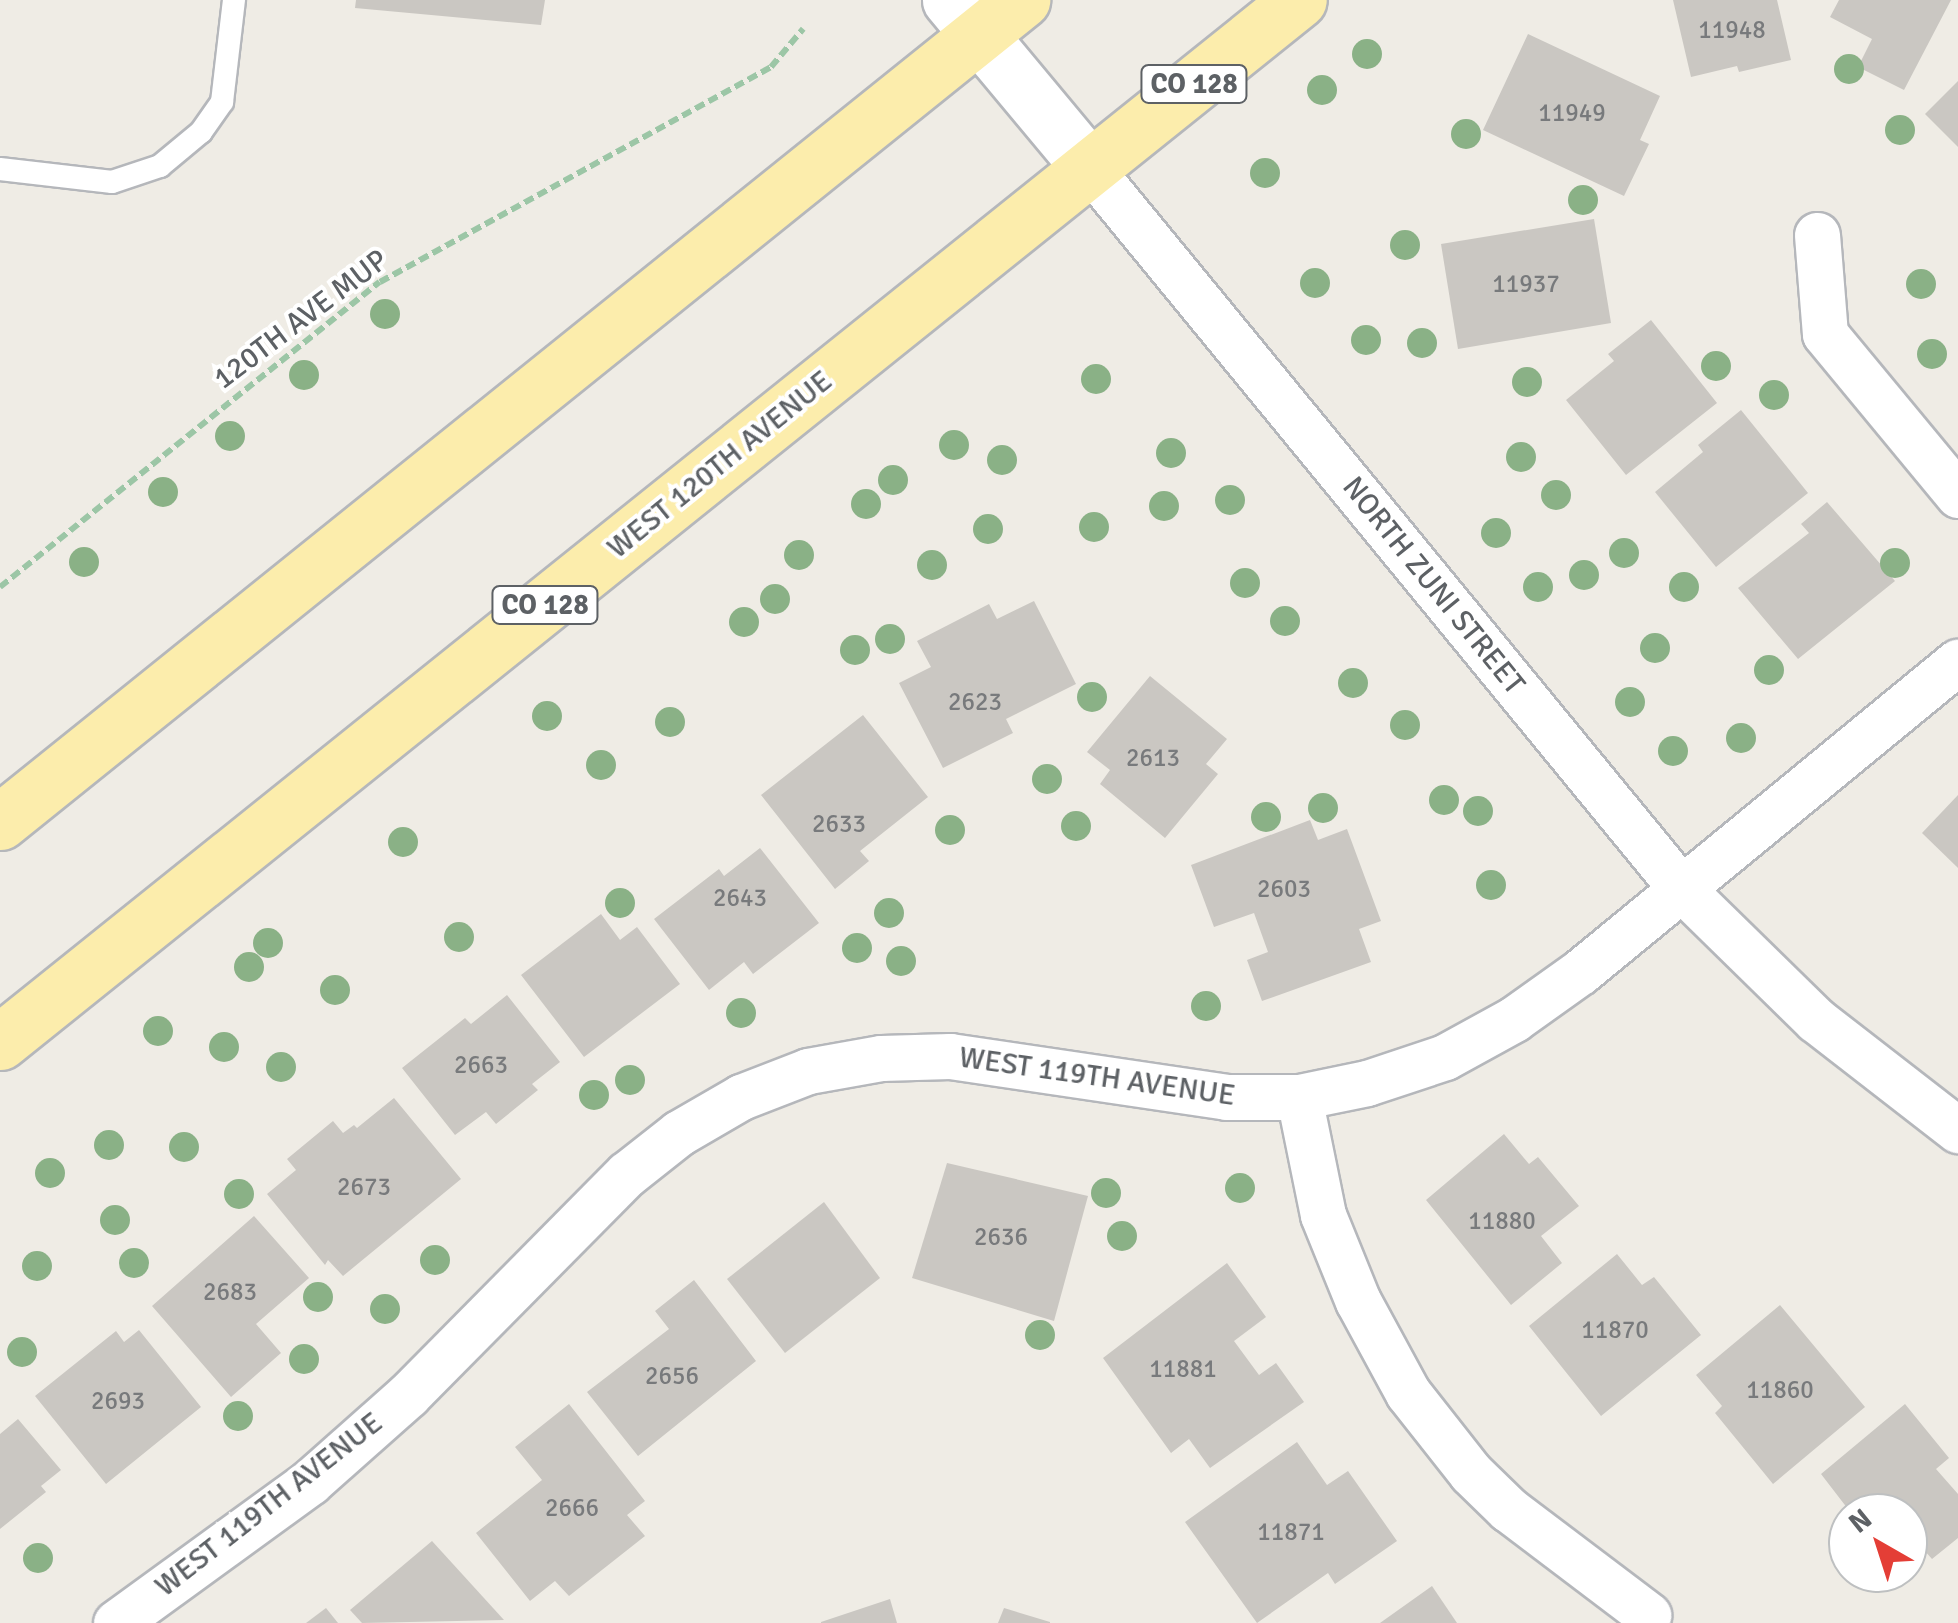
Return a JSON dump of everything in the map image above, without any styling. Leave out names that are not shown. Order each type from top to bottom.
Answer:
[{"type":"main road","points":[[0,822],[965,17],[1022,0]]},
{"type":"main road","name":"WEST 120TH AVENUE","points":[[0,1042],[1299,0]]},
{"type":"street","name":"NORTH ZUNI STREET","points":[[965,17],[1680,887],[1816,1020],[1958,1130]]},
{"type":"street","points":[[1817,235],[1825,334],[1958,495]]},
{"type":"street","name":"WEST 119TH AVENUE","points":[[116,1623],[310,1482],[408,1395],[627,1174],[679,1132],[741,1097],[808,1072],[882,1058],[950,1056],[1226,1097],[1298,1097],[1367,1083],[1445,1057],[1514,1019],[1566,981],[1958,662]]},
{"type":"street","points":[[1298,1097],[1323,1215],[1358,1301],[1408,1393],[1471,1473],[1508,1509],[1648,1615]]},
{"type":"lane","points":[[0,169],[112,182],[160,166],[201,132],[222,102],[234,0]]},
{"type":"path","name":"120TH AVE MUP","points":[[0,587],[380,282],[771,67],[803,29]]},
{"type":"building","points":[[356,0],[545,0],[541,25],[355,8]]},
{"type":"building","points":[[1673,0],[1777,0],[1791,60],[1739,72],[1737,66],[1691,77]]},
{"type":"building","points":[[1839,0],[1951,0],[1904,90],[1858,67],[1872,39],[1830,17]]},
{"type":"building","points":[[1528,34],[1660,96],[1640,140],[1649,144],[1624,196],[1483,130]]},
{"type":"building","points":[[1958,81],[1958,147],[1925,114]]},
{"type":"building","points":[[1594,219],[1611,323],[1458,349],[1441,244]]},
{"type":"building","points":[[1651,320],[1717,403],[1626,475],[1566,400],[1614,361],[1608,354]]},
{"type":"building","points":[[1741,410],[1808,493],[1716,567],[1655,492],[1703,452],[1698,445]]},
{"type":"building","points":[[1827,502],[1895,581],[1798,659],[1738,588],[1809,533],[1801,524]]},
{"type":"building","points":[[1034,601],[1076,684],[1006,719],[1013,733],[943,768],[899,683],[931,667],[917,641],[989,604],[997,619]]},
{"type":"building","points":[[1150,676],[1227,739],[1206,764],[1218,774],[1165,838],[1100,784],[1110,770],[1087,752]]},
{"type":"building","points":[[863,715],[928,797],[860,851],[869,861],[835,889],[761,795]]},
{"type":"building","points":[[1958,795],[1958,868],[1922,833]]},
{"type":"building","points":[[1310,820],[1318,840],[1347,829],[1381,921],[1359,929],[1371,962],[1262,1001],[1247,960],[1268,952],[1254,913],[1214,927],[1191,865]]},
{"type":"building","points":[[760,848],[819,923],[753,974],[744,962],[709,990],[654,919],[719,869],[724,876]]},
{"type":"building","points":[[601,914],[620,940],[637,927],[680,984],[584,1057],[521,975]]},
{"type":"building","points":[[507,995],[560,1062],[532,1084],[538,1090],[496,1124],[486,1112],[455,1135],[402,1068],[465,1018],[471,1024]]},
{"type":"building","points":[[394,1098],[461,1179],[343,1276],[328,1260],[325,1265],[267,1194],[296,1170],[287,1159],[333,1121],[343,1133],[354,1125],[357,1128]]},
{"type":"building","points":[[1504,1134],[1529,1164],[1538,1157],[1579,1206],[1541,1236],[1562,1263],[1511,1305],[1426,1200]]},
{"type":"building","points":[[947,1163],[1088,1196],[1054,1321],[912,1278]]},
{"type":"building","points":[[824,1202],[880,1278],[785,1353],[727,1279]]},
{"type":"building","points":[[254,1216],[309,1278],[256,1324],[281,1353],[231,1397],[152,1306]]},
{"type":"building","points":[[1617,1254],[1642,1285],[1654,1277],[1701,1335],[1601,1416],[1529,1326]]},
{"type":"building","points":[[1227,1263],[1266,1317],[1234,1341],[1259,1375],[1276,1363],[1304,1402],[1210,1468],[1189,1439],[1171,1453],[1103,1358]]},
{"type":"building","points":[[694,1280],[756,1361],[638,1456],[587,1392],[669,1329],[655,1311]]},
{"type":"building","points":[[1780,1305],[1865,1407],[1773,1484],[1715,1413],[1722,1406],[1696,1375]]},
{"type":"building","points":[[139,1330],[201,1407],[106,1484],[35,1396],[116,1331],[124,1342]]},
{"type":"building","points":[[569,1404],[645,1501],[627,1515],[645,1536],[569,1596],[555,1581],[530,1601],[476,1533],[542,1480],[515,1447]]},
{"type":"building","points":[[1905,1404],[1949,1458],[1936,1469],[1958,1494],[1958,1538],[1932,1559],[1928,1554],[1928,1493],[1836,1493],[1821,1474]]},
{"type":"building","points":[[18,1419],[61,1470],[41,1486],[46,1492],[0,1529],[0,1434]]},
{"type":"building","points":[[1297,1442],[1327,1485],[1348,1471],[1397,1541],[1335,1584],[1328,1573],[1257,1623],[1185,1522]]},
{"type":"building","points":[[432,1541],[504,1620],[362,1623],[350,1610]]},
{"type":"building","points":[[1432,1586],[1457,1623],[1380,1623]]},
{"type":"building","points":[[890,1599],[897,1623],[821,1623],[821,1622]]},
{"type":"building","points":[[326,1608],[338,1623],[306,1623]]},
{"type":"building","points":[[1004,1608],[1050,1622],[1050,1623],[998,1623]]}]
